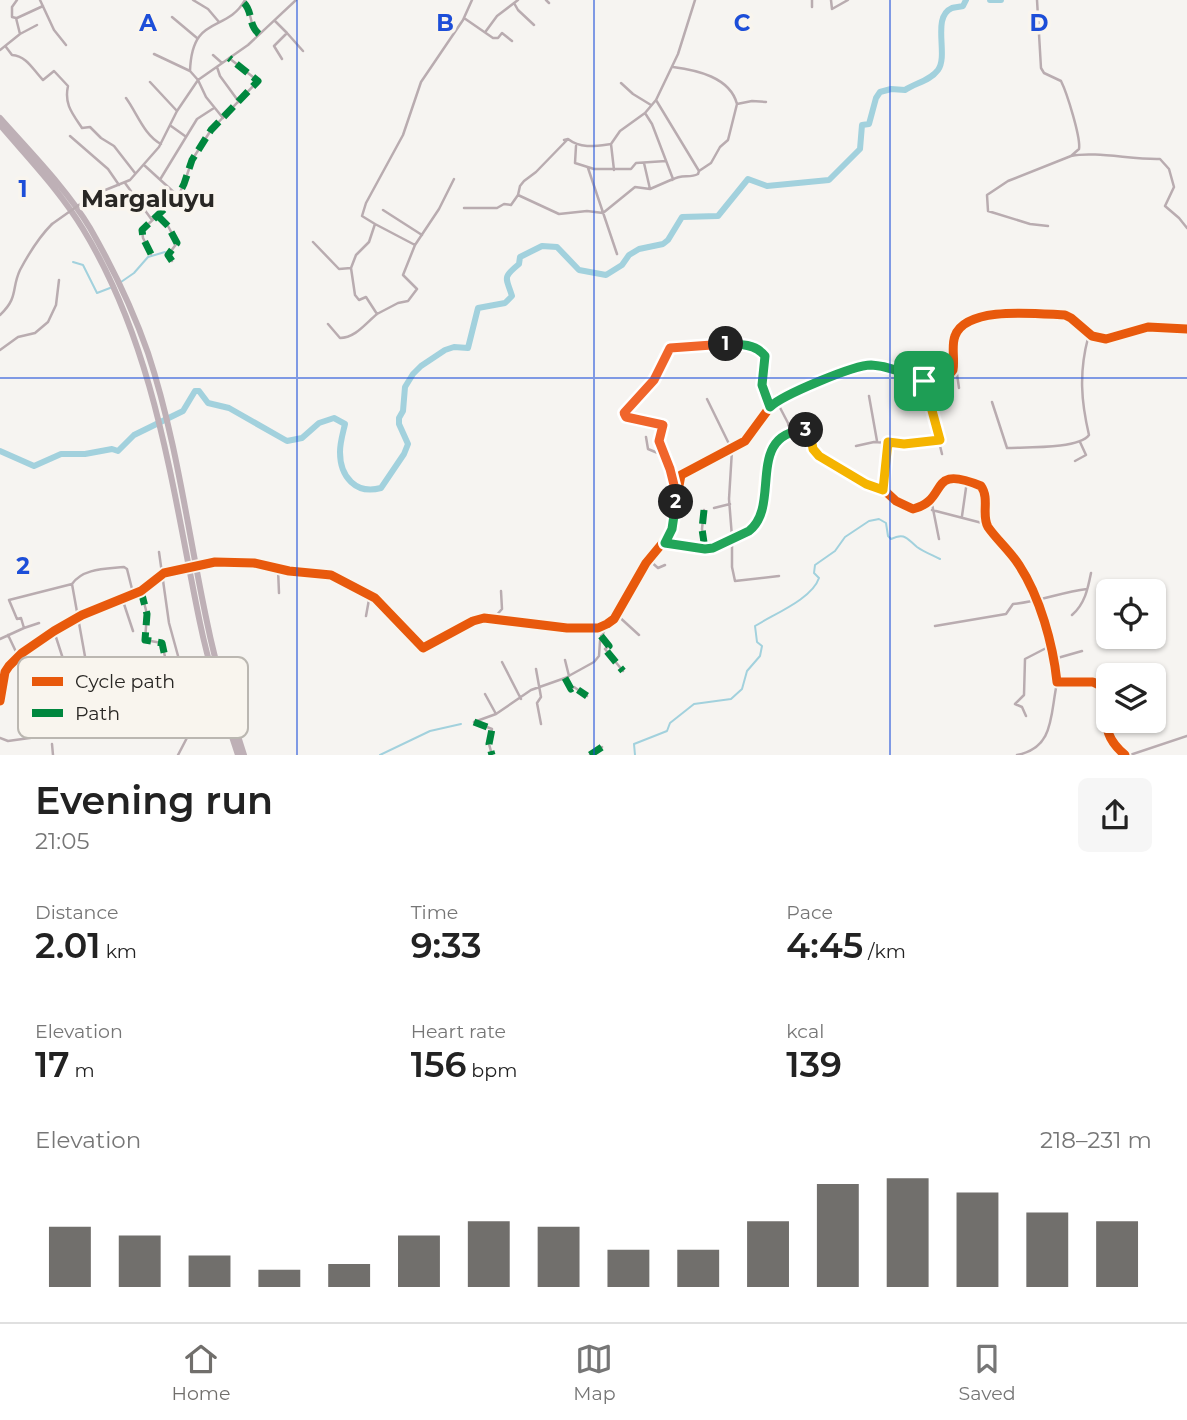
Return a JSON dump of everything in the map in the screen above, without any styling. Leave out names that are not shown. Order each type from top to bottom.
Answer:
[{"type":"highway","points":[[0,118],[74,202],[118,280],[147,351],[216,657]]},
{"type":"highway","points":[[0,125],[68,206],[84,230],[112,283],[152,378]]},
{"type":"highway","points":[[174,470],[200,625],[209,657]]},
{"type":"highway","points":[[233,738],[238,755]]},
{"type":"highway","points":[[238,738],[244,755]]},
{"type":"street","points":[[17,0],[11,10],[20,34]]},
{"type":"street","points":[[40,0],[54,30],[66,45]]},
{"type":"street","points":[[193,0],[208,9],[219,22]]},
{"type":"street","points":[[415,244],[362,216],[366,203],[403,135],[421,82],[464,18],[472,0]]},
{"type":"street","points":[[614,170],[611,144],[620,131],[645,113],[656,100],[673,68],[695,0]]},
{"type":"street","points":[[812,0],[812,7]]},
{"type":"street","points":[[831,0],[832,9],[848,0]]},
{"type":"street","points":[[1037,0],[1041,68],[1044,73],[1061,81],[1070,100],[1072,118],[1079,138],[1079,149],[1071,156]]},
{"type":"street","points":[[190,71],[193,46],[197,38],[241,8],[244,1]]},
{"type":"street","points":[[244,1],[250,23],[259,34]]},
{"type":"street","points":[[0,315],[13,299],[18,276],[27,258],[52,224],[93,195],[125,183],[161,144],[177,111],[198,80],[275,21],[294,1]]},
{"type":"street","points":[[486,31],[497,16],[516,1],[518,10],[534,25]]},
{"type":"street","points":[[16,19],[43,6]]},
{"type":"street","points":[[172,17],[197,38]]},
{"type":"street","points":[[464,18],[493,38],[498,38],[502,33],[512,41]]},
{"type":"street","points":[[275,21],[303,51]]},
{"type":"street","points":[[0,50],[37,25]]},
{"type":"street","points":[[282,59],[274,46],[286,33]]},
{"type":"street","points":[[6,47],[12,55],[21,55],[43,80],[54,71],[57,72],[68,86],[67,106],[82,128],[90,127],[114,146],[135,173]]},
{"type":"street","points":[[154,54],[190,71],[223,118]]},
{"type":"street","points":[[213,55],[222,62]]},
{"type":"street","points":[[151,254],[143,239],[142,230],[177,196],[196,152],[211,130],[258,80],[229,58]]},
{"type":"street","points":[[217,67],[220,76],[239,102]]},
{"type":"street","points":[[518,195],[559,214],[587,211],[603,213],[635,187],[650,188],[681,175],[693,177],[698,174],[699,170],[711,163],[720,147],[728,140],[737,104],[732,92],[718,80],[699,72],[673,68]]},
{"type":"street","points":[[150,82],[177,111]]},
{"type":"street","points":[[621,83],[651,105]]},
{"type":"street","points":[[126,98],[146,131],[153,140],[161,144]]},
{"type":"street","points":[[656,100],[699,170]]},
{"type":"street","points":[[737,104],[766,102]]},
{"type":"street","points":[[161,178],[197,120],[214,108]]},
{"type":"street","points":[[645,113],[652,124],[672,180]]},
{"type":"street","points":[[170,125],[185,136]]},
{"type":"street","points":[[70,135],[108,169],[119,185]]},
{"type":"street","points":[[464,208],[497,208],[504,204],[511,205],[524,181],[536,172],[566,139],[576,145],[611,144]]},
{"type":"street","points":[[576,145],[575,163],[588,168],[631,169],[636,163],[666,161]]},
{"type":"street","points":[[1048,226],[1030,224],[988,211],[986,195],[1008,181],[1071,156],[1089,155],[1143,161],[1160,159],[1169,169],[1174,187],[1165,206],[1187,228]]},
{"type":"street","points":[[644,163],[650,188]]},
{"type":"street","points":[[144,164],[177,196]]},
{"type":"street","points":[[588,168],[595,182],[597,196],[617,254]]},
{"type":"street","points":[[328,324],[340,338],[344,338],[353,335],[377,314],[408,301],[413,296],[416,289],[403,275],[415,244],[439,209],[454,179]]},
{"type":"street","points":[[125,183],[153,220]]},
{"type":"street","points":[[383,210],[422,235]]},
{"type":"street","points":[[159,215],[177,243],[168,255],[172,261]]},
{"type":"street","points":[[375,224],[369,242],[356,255],[351,268],[355,295],[359,300],[366,296],[377,314]]},
{"type":"street","points":[[313,242],[337,268],[351,268]]},
{"type":"street","points":[[0,350],[18,337],[32,334],[47,322],[57,305],[59,280]]},
{"type":"street","points":[[492,755],[489,744],[492,729],[474,722],[496,714],[531,690],[567,677],[597,659],[601,636],[607,624],[649,560],[665,543],[672,529],[680,479],[684,472],[732,450],[747,439],[776,400],[870,365],[897,370],[924,381],[946,377],[954,366],[953,341],[956,333],[964,324],[981,317],[1003,314],[1065,316],[1092,336],[1105,339],[1155,326],[1187,329]]},
{"type":"street","points":[[992,402],[1007,448],[1066,445],[1084,440],[1089,435],[1082,407],[1081,383],[1088,338],[1092,336]]},
{"type":"street","points":[[677,497],[659,441],[663,424],[626,417],[624,413],[654,380],[672,347],[732,344],[751,346],[761,351],[765,356],[762,385],[770,407]]},
{"type":"street","points":[[951,373],[957,374],[959,388]]},
{"type":"street","points":[[924,381],[942,454]]},
{"type":"street","points":[[869,396],[877,442]]},
{"type":"street","points":[[707,399],[732,450],[730,504],[735,581],[779,576]]},
{"type":"street","points":[[776,400],[790,433]]},
{"type":"street","points":[[665,543],[713,548],[753,528],[764,506],[768,458],[779,439],[790,433],[808,431],[813,449],[819,456],[913,509],[931,499],[942,482],[950,477],[958,477],[981,486],[985,491],[986,524]]},
{"type":"street","points":[[646,437],[648,449],[665,456]]},
{"type":"street","points":[[856,446],[877,442],[904,444],[940,440]]},
{"type":"street","points":[[883,490],[888,442]]},
{"type":"street","points":[[1075,461],[1086,455],[1080,442]]},
{"type":"street","points":[[962,516],[967,481]]},
{"type":"street","points":[[931,499],[939,539]]},
{"type":"street","points":[[714,508],[730,504]]},
{"type":"street","points":[[704,510],[702,529],[705,549]]},
{"type":"street","points":[[932,510],[986,524],[1018,563],[1028,580],[1052,645],[1057,682],[1049,729],[1044,742],[1030,752],[1017,755]]},
{"type":"street","points":[[159,552],[160,575],[179,657]]},
{"type":"street","points":[[649,560],[658,568],[665,565]]},
{"type":"street","points":[[0,674],[5,672],[18,656],[78,617],[141,590],[167,572],[215,562],[254,564],[325,574],[370,594],[383,604],[423,648],[478,618],[567,628],[598,628],[607,624]]},
{"type":"street","points":[[24,628],[9,600],[72,584],[90,571],[127,569],[133,594]]},
{"type":"street","points":[[278,569],[279,593]]},
{"type":"street","points":[[1072,615],[1079,610],[1091,573]]},
{"type":"street","points":[[72,584],[85,657]]},
{"type":"street","points":[[935,626],[1006,614],[1013,604],[1036,602],[1063,592],[1087,589]]},
{"type":"street","points":[[141,590],[147,614],[145,640],[162,643],[165,657]]},
{"type":"street","points":[[495,618],[502,608],[501,591]]},
{"type":"street","points":[[366,616],[370,594]]},
{"type":"street","points":[[122,598],[133,631]]},
{"type":"street","points":[[616,614],[639,635]]},
{"type":"street","points":[[0,639],[39,623]]},
{"type":"street","points":[[54,631],[62,657]]},
{"type":"street","points":[[8,635],[18,656]]},
{"type":"street","points":[[601,636],[608,646],[605,649],[623,671]]},
{"type":"street","points":[[1026,716],[1022,707],[1014,704],[1024,695],[1025,659],[1052,645]]},
{"type":"street","points":[[1054,659],[1082,651]]},
{"type":"street","points":[[565,660],[571,689],[574,687],[587,696]]},
{"type":"street","points":[[502,662],[521,699]]},
{"type":"street","points":[[536,668],[541,698],[537,704],[541,724]]},
{"type":"street","points":[[0,701],[5,672]]},
{"type":"street","points":[[1057,682],[1093,682],[1103,687],[1108,734],[1128,755],[1187,736]]},
{"type":"street","points":[[485,694],[496,714]]},
{"type":"street","points":[[0,738],[8,741],[30,738]]},
{"type":"street","points":[[178,755],[187,738]]},
{"type":"street","points":[[52,744],[53,755]]},
{"type":"street","points":[[590,755],[602,747]]},
{"type":"waterway","points":[[0,451],[34,466],[61,454],[85,454],[112,449],[118,451],[134,435],[183,411],[195,391],[199,391],[208,403],[229,408],[287,441],[302,438],[319,423],[334,418],[345,424],[340,452],[346,476],[364,489],[381,488],[408,444],[399,424],[405,387],[421,366],[445,350],[454,347],[468,348],[478,308],[505,303],[512,296],[507,278],[519,264],[520,257],[542,246],[557,247],[579,270],[606,275],[639,249],[663,244],[682,217],[718,216],[748,179],[767,186],[829,180],[860,149],[862,125],[869,124],[880,92],[891,89],[905,90],[931,77],[938,70],[942,55],[942,19],[952,8],[963,6],[966,0]]},
{"type":"waterway","points":[[990,0],[1001,0]]},
{"type":"waterway","points":[[121,282],[134,273],[148,257],[165,252]]},
{"type":"waterway","points":[[73,262],[83,265],[97,293],[110,288]]},
{"type":"waterway","points":[[635,755],[634,744],[667,731],[670,723],[694,704],[731,699],[742,689],[747,671],[760,656],[762,646],[757,642],[755,626],[809,593],[819,578],[814,573],[815,565],[835,551],[845,537],[869,521],[879,519],[886,523],[891,539],[906,537],[920,549],[940,559]]},
{"type":"waterway","points":[[380,755],[430,731],[461,724]]},
{"type":"marked path","points":[[244,3],[249,10],[253,27],[259,34]]},
{"type":"marked path","points":[[151,254],[142,230],[178,196],[192,160],[211,130],[258,81],[229,58]]},
{"type":"marked path","points":[[158,216],[168,226],[177,243],[168,255],[172,261]]},
{"type":"marked path","points":[[704,510],[702,529],[705,549]]},
{"type":"marked path","points":[[141,591],[147,614],[145,640],[162,643],[165,657]]},
{"type":"marked path","points":[[601,636],[609,646],[605,649],[623,671]]},
{"type":"marked path","points":[[565,678],[571,689],[574,687],[587,696]]},
{"type":"marked path","points":[[474,722],[492,729],[489,744],[492,755]]},
{"type":"marked path","points":[[590,755],[602,747]]},
{"type":"cycle path","points":[[0,701],[5,672],[9,666],[22,653],[54,631],[82,615],[141,591],[164,573],[215,562],[254,563],[289,571],[331,575],[375,598],[423,648],[473,621],[484,618],[567,628],[598,628],[614,619],[646,563],[670,534],[681,475],[745,441],[779,398],[833,375],[867,365],[878,365],[924,380],[945,378],[953,370],[955,336],[962,326],[988,315],[1065,315],[1092,336],[1106,339],[1148,327],[1187,329]]},
{"type":"cycle path","points":[[665,543],[696,549],[713,548],[753,528],[764,506],[768,458],[779,439],[794,432],[809,431],[813,449],[819,456],[866,484],[884,490],[896,501],[913,509],[932,498],[945,481],[964,480],[981,486],[985,496],[988,527],[1019,565],[1039,606],[1049,637],[1057,682],[1093,682],[1103,687],[1108,730],[1116,746],[1125,755]]},
{"type":"district","name":"Margaluyu","points":[[148,198]]},
{"type":"route","points":[[732,344],[751,346],[761,351],[765,356],[762,385],[770,407],[782,397],[870,365],[897,370],[924,381],[940,440],[904,444],[888,442],[883,490],[866,484],[819,456],[813,449],[810,432],[798,431],[780,437],[768,458],[764,506],[753,528],[713,548],[696,549],[665,543],[672,529],[677,497],[660,443],[664,427],[661,423],[626,417],[624,413],[654,380],[672,347],[732,344]]}]
